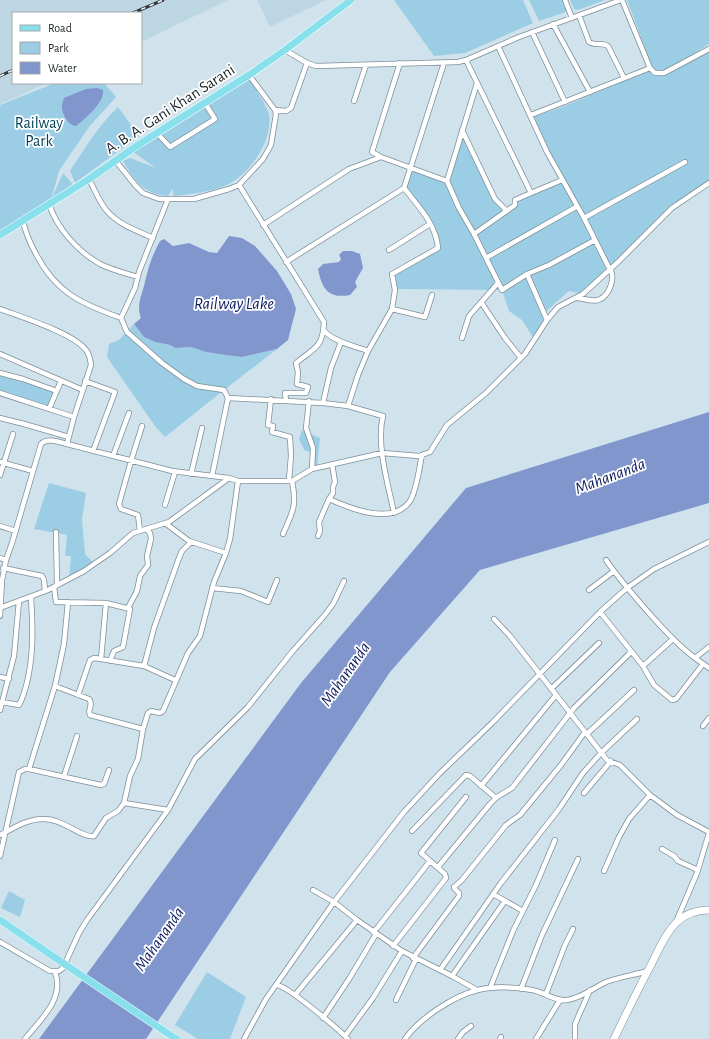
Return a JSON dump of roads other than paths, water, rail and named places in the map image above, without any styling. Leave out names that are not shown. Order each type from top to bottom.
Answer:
[{"type":"main road","name":"A. B. A. Gani Khan Sarani","points":[[0,235],[249,75],[351,0]]},
{"type":"main road","points":[[614,1039],[661,944],[676,923],[691,913],[709,910]]},
{"type":"main road","points":[[618,1039],[673,933],[684,921],[700,915],[709,914]]},
{"type":"main road","points":[[0,920],[176,1039]]},
{"type":"street","points":[[565,0],[572,18]]},
{"type":"street","points":[[285,50],[307,64],[316,66],[444,63],[466,60],[532,32],[621,0],[650,68],[655,73],[664,73],[709,49]]},
{"type":"street","points":[[579,15],[589,42],[608,46],[624,78]]},
{"type":"street","points":[[553,24],[590,92]]},
{"type":"street","points":[[532,32],[565,102]]},
{"type":"street","points":[[498,46],[562,180],[611,269],[612,277],[610,288],[605,296],[597,300],[590,301],[574,298]]},
{"type":"street","points":[[466,60],[531,193]]},
{"type":"street","points":[[368,163],[400,63]]},
{"type":"street","points":[[286,262],[404,188],[444,63]]},
{"type":"street","points":[[275,110],[286,111],[291,108],[307,64]]},
{"type":"street","points":[[354,101],[366,65]]},
{"type":"street","points":[[531,115],[650,68]]},
{"type":"street","points":[[115,160],[143,193],[159,199],[194,199],[239,185],[263,159],[271,145],[276,114],[275,110],[249,75]]},
{"type":"street","points":[[477,83],[447,181],[459,208],[474,234],[502,290],[527,274],[549,265],[595,240]]},
{"type":"street","points":[[157,133],[170,146],[214,119],[205,104]]},
{"type":"street","points":[[462,130],[495,199],[507,211]]},
{"type":"street","points":[[372,152],[381,158],[447,181]]},
{"type":"street","points":[[263,225],[348,170],[381,158]]},
{"type":"street","points":[[584,218],[686,162]]},
{"type":"street","points":[[89,179],[101,203],[108,212],[124,224],[153,238]]},
{"type":"street","points":[[474,234],[515,205],[515,200],[562,180]]},
{"type":"street","points":[[0,616],[3,568],[16,531],[41,444],[44,441],[47,440],[67,444],[175,472],[229,478],[238,481],[291,481],[312,469],[382,453],[422,455],[430,452],[447,425],[486,393],[525,354],[558,306],[583,294],[611,269],[672,208],[709,183]]},
{"type":"street","points":[[239,185],[324,322],[321,342],[317,348],[296,363],[298,372],[297,384],[308,387],[306,393],[285,393],[286,400]]},
{"type":"street","points":[[348,406],[368,351],[392,309],[395,290],[392,274],[438,248],[437,240],[428,218],[404,188]]},
{"type":"street","points":[[121,318],[135,288],[168,199]]},
{"type":"street","points":[[49,204],[60,226],[73,243],[101,264],[138,277]]},
{"type":"street","points":[[486,258],[576,207]]},
{"type":"street","points":[[23,220],[30,243],[42,267],[51,279],[65,292],[101,311],[121,318],[127,332],[162,363],[184,379],[197,386],[224,390],[228,398],[212,476]]},
{"type":"street","points":[[389,250],[430,224]]},
{"type":"street","points":[[527,274],[547,320]]},
{"type":"street","points":[[462,338],[469,316],[498,283]]},
{"type":"street","points":[[392,309],[425,317],[432,295]]},
{"type":"street","points":[[480,302],[520,358]]},
{"type":"street","points":[[0,309],[39,323],[69,337],[83,346],[90,358],[86,381],[82,390],[67,444]]},
{"type":"street","points":[[324,330],[326,334],[341,342],[368,351]]},
{"type":"street","points":[[323,403],[331,368],[341,342]]},
{"type":"street","points":[[0,354],[82,390]]},
{"type":"street","points":[[0,373],[23,379],[56,391]]},
{"type":"street","points":[[49,408],[61,381]]},
{"type":"street","points":[[86,381],[115,392],[93,451]]},
{"type":"street","points":[[0,393],[74,417]]},
{"type":"street","points":[[228,398],[309,401],[348,406],[383,416],[380,427],[382,453],[394,513]]},
{"type":"street","points":[[272,399],[268,425],[273,426],[272,432],[290,437],[291,481],[295,505],[283,534]]},
{"type":"street","points":[[309,401],[306,428],[313,448],[312,469]]},
{"type":"street","points":[[113,456],[129,413]]},
{"type":"street","points":[[0,418],[69,437]]},
{"type":"street","points":[[140,531],[138,515],[119,507],[142,426]]},
{"type":"street","points":[[191,474],[202,428]]},
{"type":"street","points":[[0,475],[2,462],[13,434]]},
{"type":"street","points":[[329,499],[358,510],[387,514],[394,513],[407,504],[412,497],[422,455]]},
{"type":"street","points":[[2,462],[34,471]]},
{"type":"street","points":[[318,536],[320,532],[319,522],[333,493],[335,482],[332,464]]},
{"type":"street","points":[[165,505],[175,472]]},
{"type":"street","points":[[1,608],[45,592],[84,571],[133,533],[170,522],[229,478]]},
{"type":"street","points":[[0,835],[19,825],[42,818],[53,819],[87,836],[94,836],[106,818],[118,811],[124,802],[130,776],[138,759],[143,729],[149,712],[152,711],[160,713],[163,711],[175,680],[188,653],[200,636],[212,588],[230,540],[238,481]]},
{"type":"street","points":[[165,524],[191,542],[226,553]]},
{"type":"street","points":[[0,526],[16,531]]},
{"type":"street","points":[[110,660],[114,651],[122,646],[130,611],[128,608],[137,591],[140,576],[148,565],[147,556],[151,538],[150,533],[146,529]]},
{"type":"street","points":[[56,532],[56,602],[106,603],[128,608]]},
{"type":"street","points":[[144,666],[154,628],[179,558],[191,542]]},
{"type":"street","points":[[244,1039],[256,1015],[334,902],[389,831],[419,796],[540,675],[600,612],[627,588],[654,569],[709,542]]},
{"type":"street","points":[[0,558],[6,560]]},
{"type":"street","points":[[606,560],[627,588],[673,639],[709,668]]},
{"type":"street","points":[[3,568],[42,576],[44,580],[45,592]]},
{"type":"street","points":[[589,590],[614,571]]},
{"type":"street","points":[[212,588],[241,591],[268,602],[277,580]]},
{"type":"street","points":[[0,942],[50,971],[55,972],[63,968],[86,920],[168,810],[194,759],[248,707],[292,652],[324,616],[333,604],[344,582]]},
{"type":"street","points":[[2,702],[19,705],[29,676],[32,661],[31,597]]},
{"type":"street","points":[[0,710],[14,656],[18,601]]},
{"type":"street","points":[[29,769],[55,686],[64,644],[68,602]]},
{"type":"street","points":[[101,659],[106,603]]},
{"type":"street","points":[[600,612],[643,666],[654,685],[673,700],[676,700],[703,664]]},
{"type":"street","points":[[494,619],[510,636],[600,753],[607,760],[620,765],[650,795],[677,816],[709,833],[698,870],[676,923]]},
{"type":"street","points":[[643,666],[673,639]]},
{"type":"street","points":[[551,689],[599,643]]},
{"type":"street","points":[[695,658],[709,647]]},
{"type":"street","points":[[438,867],[496,798],[512,788],[588,693],[631,652]]},
{"type":"street","points":[[78,695],[90,660],[94,658],[144,666],[175,680]]},
{"type":"street","points":[[0,677],[9,679]]},
{"type":"street","points":[[55,686],[91,700],[90,715],[143,729]]},
{"type":"street","points":[[396,1000],[415,959],[459,896],[459,892],[454,888],[455,886],[462,880],[506,825],[518,817],[586,733],[634,690]]},
{"type":"street","points":[[481,786],[556,695]]},
{"type":"street","points":[[702,726],[709,718]]},
{"type":"street","points":[[440,970],[493,894],[559,809],[584,773],[600,753],[637,719]]},
{"type":"street","points":[[64,776],[77,736]]},
{"type":"street","points":[[584,793],[610,761]]},
{"type":"street","points":[[0,856],[20,772],[22,769],[29,769],[103,785],[109,770]]},
{"type":"street","points":[[412,831],[466,775],[470,776],[496,798]]},
{"type":"street","points":[[604,871],[619,837],[629,819],[650,795]]},
{"type":"street","points":[[393,946],[446,878],[446,875],[422,854],[422,852],[466,797]]},
{"type":"street","points":[[124,802],[168,810]]},
{"type":"street","points":[[490,988],[513,931],[536,885],[555,840]]},
{"type":"street","points":[[662,849],[674,856],[678,861],[698,870]]},
{"type":"street","points":[[521,989],[542,935],[578,859]]},
{"type":"street","points":[[323,1018],[349,979],[378,927],[430,861]]},
{"type":"street","points":[[313,890],[334,902],[393,946],[415,959],[440,970],[477,990]]},
{"type":"street","points":[[493,894],[523,912]]},
{"type":"street","points":[[452,976],[504,901]]},
{"type":"street","points":[[295,995],[357,920]]},
{"type":"street","points":[[546,994],[565,945],[573,929]]},
{"type":"street","points":[[276,985],[282,986],[295,995],[347,1038],[402,951]]},
{"type":"street","points":[[405,1039],[419,1024],[433,1013],[454,1000],[477,990],[490,988],[534,990],[560,1000],[568,1000],[578,997],[608,982],[648,971]]},
{"type":"street","points":[[25,1039],[51,1007],[56,996],[58,979],[55,972]]},
{"type":"street","points":[[575,1039],[575,1024],[590,990]]},
{"type":"street","points":[[536,1039],[560,1000]]},
{"type":"street","points":[[458,1039],[470,1026]]},
{"type":"water","points":[[97,88],[103,90],[103,95],[98,105],[76,126],[70,124],[62,108],[64,98],[86,89]]},
{"type":"water","name":"Railway Lake","points":[[229,236],[242,238],[255,246],[277,271],[291,294],[296,309],[288,340],[277,349],[242,357],[206,352],[191,347],[175,348],[144,337],[134,324],[141,318],[139,309],[140,300],[151,261],[160,241],[164,239],[173,246],[189,243],[209,252],[217,253]]},
{"type":"water","points":[[343,251],[352,251],[360,254],[363,268],[355,282],[357,287],[350,295],[342,296],[331,294],[327,291],[324,287],[318,269],[323,264],[339,262],[341,259],[339,255]]},
{"type":"water","name":"Mahananda","points":[[709,412],[709,503],[480,570],[390,672],[146,1039],[39,1039],[301,683],[466,488]]},
{"type":"railway","points":[[135,12],[163,0]]},
{"type":"railway","points":[[0,76],[12,70]]},
{"type":"park label","name":"Railway Park","points":[[39,132]]}]
